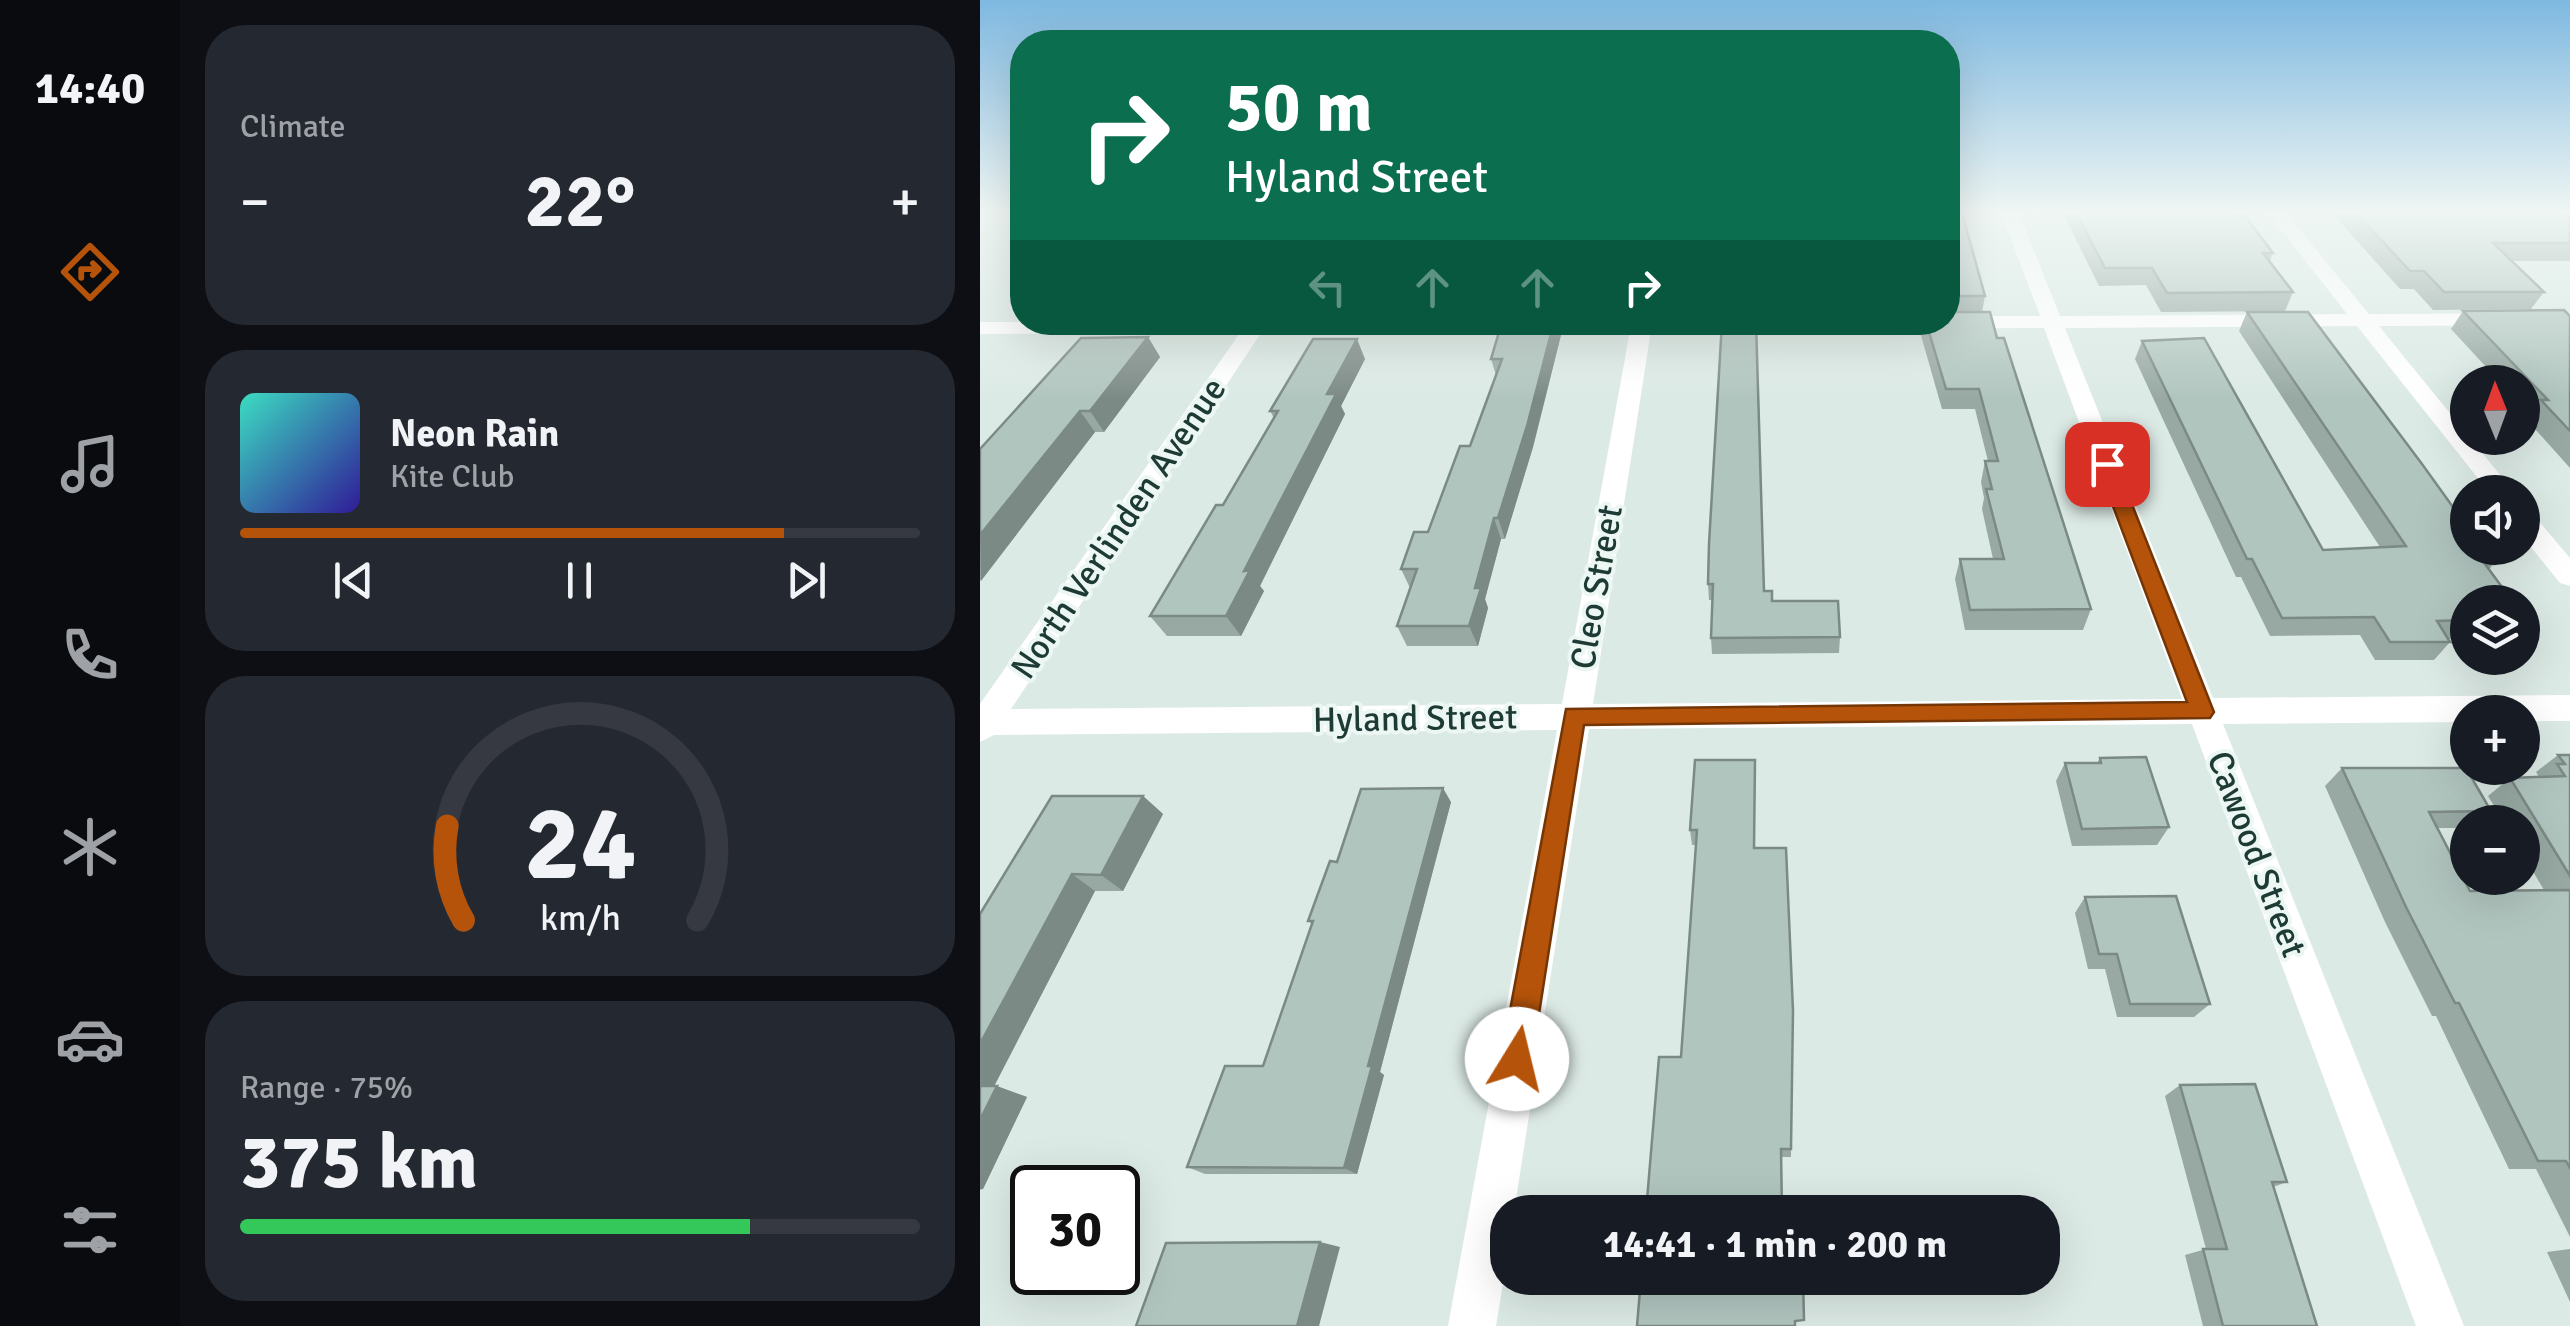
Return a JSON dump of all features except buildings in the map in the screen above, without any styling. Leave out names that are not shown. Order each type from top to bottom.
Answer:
[{"type":"street","name":"Cawood Street","points":[[2034,275],[2440,1326]]},
{"type":"street","points":[[2325,275],[2488,475]]},
{"type":"street","points":[[1960,322],[2570,319]]},
{"type":"street","points":[[980,328],[1010,328]]},
{"type":"street","name":"North Verlinden Avenue","points":[[982,724],[1249,335]]},
{"type":"street","name":"Cleo Street","points":[[1472,1326],[1640,335]]},
{"type":"street","points":[[2540,540],[2570,576]]},
{"type":"street","name":"Hyland Street","points":[[982,724],[2570,708]]},
{"type":"route","points":[[1517,1059],[1574,716],[2202,712],[2107,464]]}]
